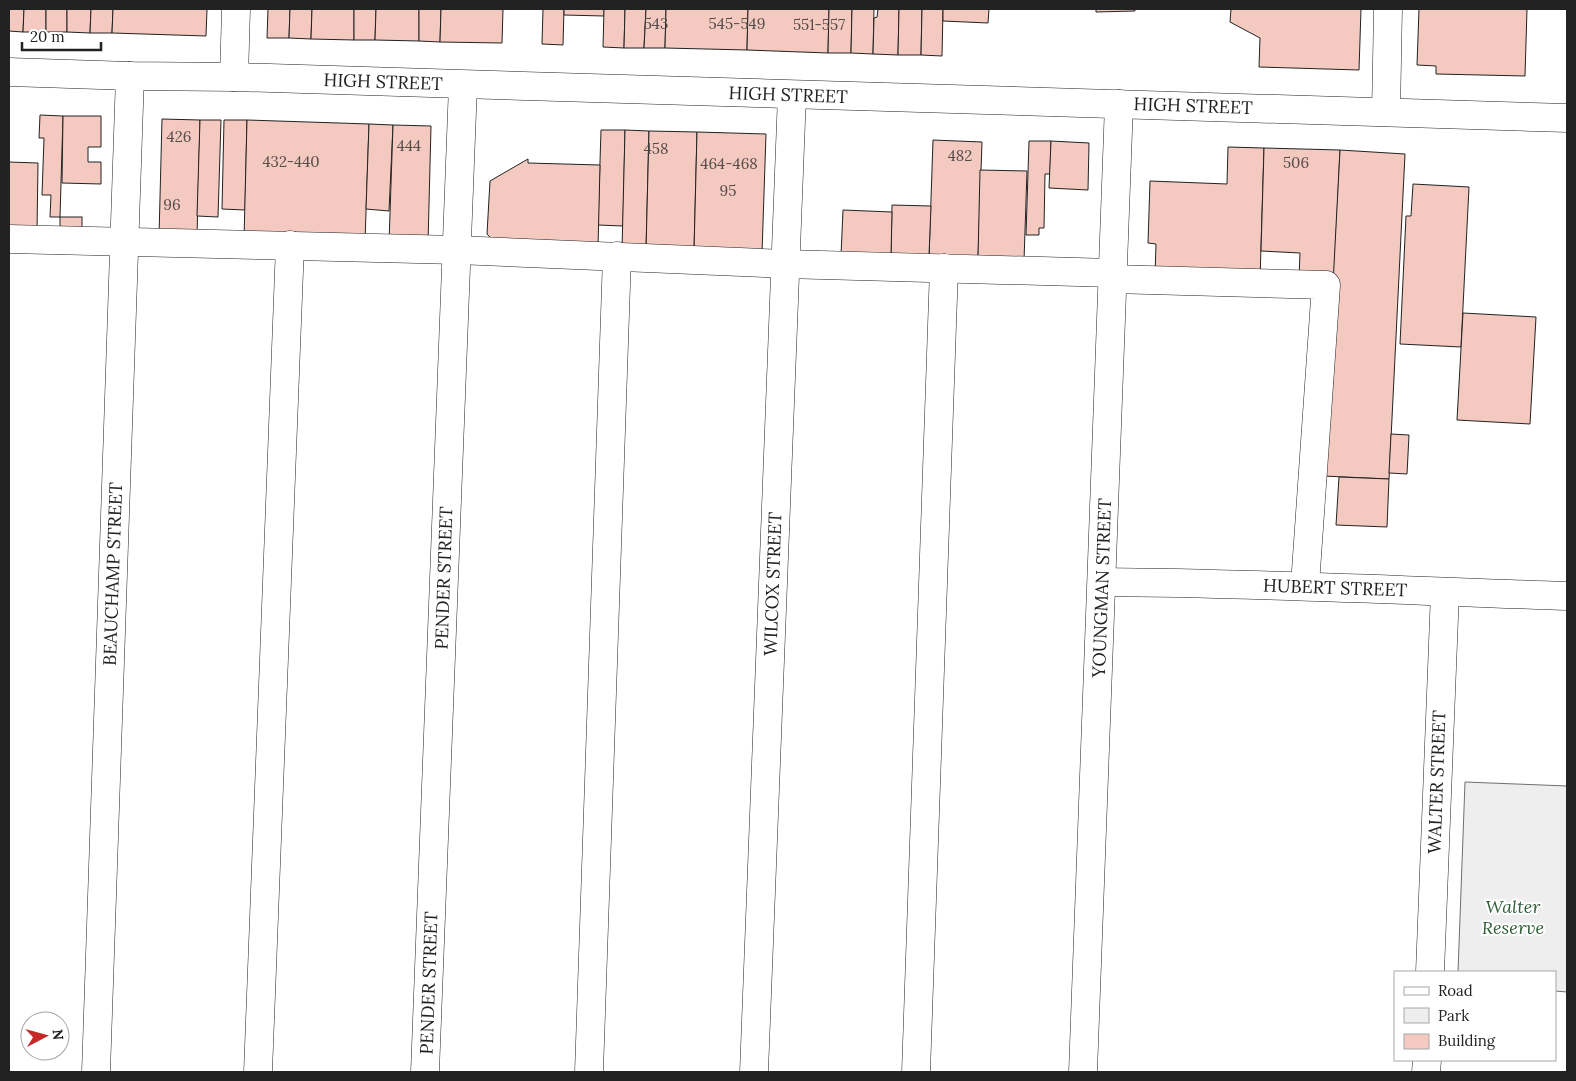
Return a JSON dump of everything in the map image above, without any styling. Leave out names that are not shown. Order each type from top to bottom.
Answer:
[{"type":"street","points":[[234,77],[236,9]]},
{"type":"street","points":[[1386,112],[1388,9]]},
{"type":"street","name":"HIGH STREET","points":[[9,72],[234,77],[1567,118]]},
{"type":"street","name":"BEAUCHAMP STREET","points":[[96,1072],[130,76]]},
{"type":"street","name":"PENDER STREET","points":[[425,1072],[463,85]]},
{"type":"street","name":"WILCOX STREET","points":[[754,1072],[792,95]]},
{"type":"street","name":"YOUNGMAN STREET","points":[[1083,1072],[1118,104]]},
{"type":"street","points":[[9,239],[457,250],[785,264],[944,268],[1326,285],[1305,586]]},
{"type":"street","points":[[258,1072],[290,245]]},
{"type":"street","points":[[589,1072],[617,256]]},
{"type":"street","points":[[916,1072],[944,268]]},
{"type":"street","name":"HUBERT STREET","points":[[1102,582],[1305,586],[1567,596]]},
{"type":"street","name":"WALTER STREET","points":[[1430,971],[1445,592]]},
{"type":"green space","name":"Walter Reserve","points":[[1465,782],[1567,786],[1567,992],[1556,991],[1556,971],[1458,971]]},
{"type":"building","points":[[9,9],[24,9],[23,32],[9,31]]},
{"type":"building","points":[[24,9],[46,9],[46,32],[23,32]]},
{"type":"building","points":[[46,9],[67,9],[67,32],[46,32]]},
{"type":"building","points":[[67,9],[91,9],[90,33],[67,32]]},
{"type":"building","points":[[91,9],[113,9],[112,33],[90,33]]},
{"type":"building","points":[[113,9],[207,9],[206,36],[112,33]]},
{"type":"building","points":[[268,9],[290,9],[289,38],[267,38]]},
{"type":"building","points":[[290,9],[312,9],[311,39],[289,38]]},
{"type":"building","points":[[312,9],[354,9],[354,40],[311,39]]},
{"type":"building","points":[[354,9],[376,9],[375,40],[354,40]]},
{"type":"building","points":[[376,9],[419,9],[419,41],[375,40]]},
{"type":"building","points":[[419,9],[441,9],[440,42],[419,41]]},
{"type":"building","points":[[441,9],[503,9],[502,43],[440,42]]},
{"type":"building","points":[[543,9],[564,9],[563,45],[542,44]]},
{"type":"building","points":[[564,9],[604,9],[604,16],[564,15]]},
{"type":"building","points":[[604,9],[625,9],[624,48],[603,47]]},
{"type":"building","points":[[625,9],[646,9],[644,48],[624,48]]},
{"type":"building","points":[[646,9],[666,9],[665,48],[644,48]]},
{"type":"building","points":[[666,9],[748,9],[747,50],[665,48]]},
{"type":"building","points":[[748,9],[829,9],[828,53],[747,50]]},
{"type":"building","points":[[829,9],[852,9],[851,53],[828,53]]},
{"type":"building","points":[[852,9],[874,9],[873,54],[851,53]]},
{"type":"building","points":[[878,9],[899,9],[898,55],[873,54],[874,18],[877,17]]},
{"type":"building","points":[[899,9],[922,9],[921,55],[898,55]]},
{"type":"building","points":[[922,9],[943,9],[942,56],[921,55]]},
{"type":"building","points":[[943,9],[989,9],[988,23],[943,21]]},
{"type":"building","points":[[1096,9],[1135,9],[1135,11],[1096,12]]},
{"type":"building","points":[[1231,9],[1361,9],[1359,70],[1259,67],[1260,38],[1230,22]]},
{"type":"building","points":[[1419,9],[1527,9],[1525,76],[1436,74],[1436,66],[1417,65]]},
{"type":"building","points":[[40,115],[63,116],[60,217],[50,217],[51,195],[42,195],[44,138],[39,138]]},
{"type":"building","points":[[63,116],[101,116],[101,147],[88,147],[88,162],[101,162],[101,184],[62,183]]},
{"type":"building","points":[[162,119],[200,120],[197,237],[159,237]]},
{"type":"building","points":[[200,120],[221,120],[218,217],[197,216]]},
{"type":"building","points":[[224,120],[247,120],[245,210],[222,209]]},
{"type":"building","points":[[247,120],[369,124],[365,242],[244,239]]},
{"type":"building","points":[[369,124],[393,125],[389,211],[366,209]]},
{"type":"building","points":[[393,125],[431,126],[428,244],[389,243]]},
{"type":"building","points":[[601,130],[625,130],[623,226],[598,225]]},
{"type":"building","points":[[625,130],[649,131],[646,250],[622,249]]},
{"type":"building","points":[[649,131],[697,132],[694,251],[646,250]]},
{"type":"building","points":[[697,132],[766,134],[762,253],[694,251]]},
{"type":"building","points":[[933,140],[982,142],[978,259],[929,258]]},
{"type":"building","points":[[1029,141],[1051,141],[1050,174],[1045,174],[1044,228],[1039,228],[1039,235],[1026,235]]},
{"type":"building","points":[[1051,141],[1089,143],[1088,190],[1049,188]]},
{"type":"building","points":[[1228,147],[1264,148],[1260,280],[1155,276],[1156,244],[1148,243],[1150,181],[1227,184]]},
{"type":"building","points":[[1264,148],[1340,150],[1334,279],[1299,277],[1300,253],[1261,251]]},
{"type":"building","points":[[1340,150],[1405,154],[1389,479],[1323,476]]},
{"type":"building","points":[[528,159],[528,163],[600,165],[598,248],[499,247],[487,234],[490,181]]},
{"type":"building","points":[[9,162],[38,163],[37,232],[9,231]]},
{"type":"building","points":[[980,170],[1027,171],[1024,261],[978,259]]},
{"type":"building","points":[[1413,184],[1469,187],[1461,347],[1400,344],[1406,216],[1411,216]]},
{"type":"building","points":[[892,205],[931,206],[929,255],[891,254]]},
{"type":"building","points":[[843,210],[892,212],[891,256],[841,255]]},
{"type":"building","points":[[60,217],[82,217],[82,234],[60,234]]},
{"type":"building","points":[[1463,313],[1536,317],[1530,424],[1457,420]]},
{"type":"building","points":[[1391,434],[1409,435],[1407,474],[1389,473]]},
{"type":"building","points":[[1339,477],[1389,479],[1387,527],[1336,525]]}]
